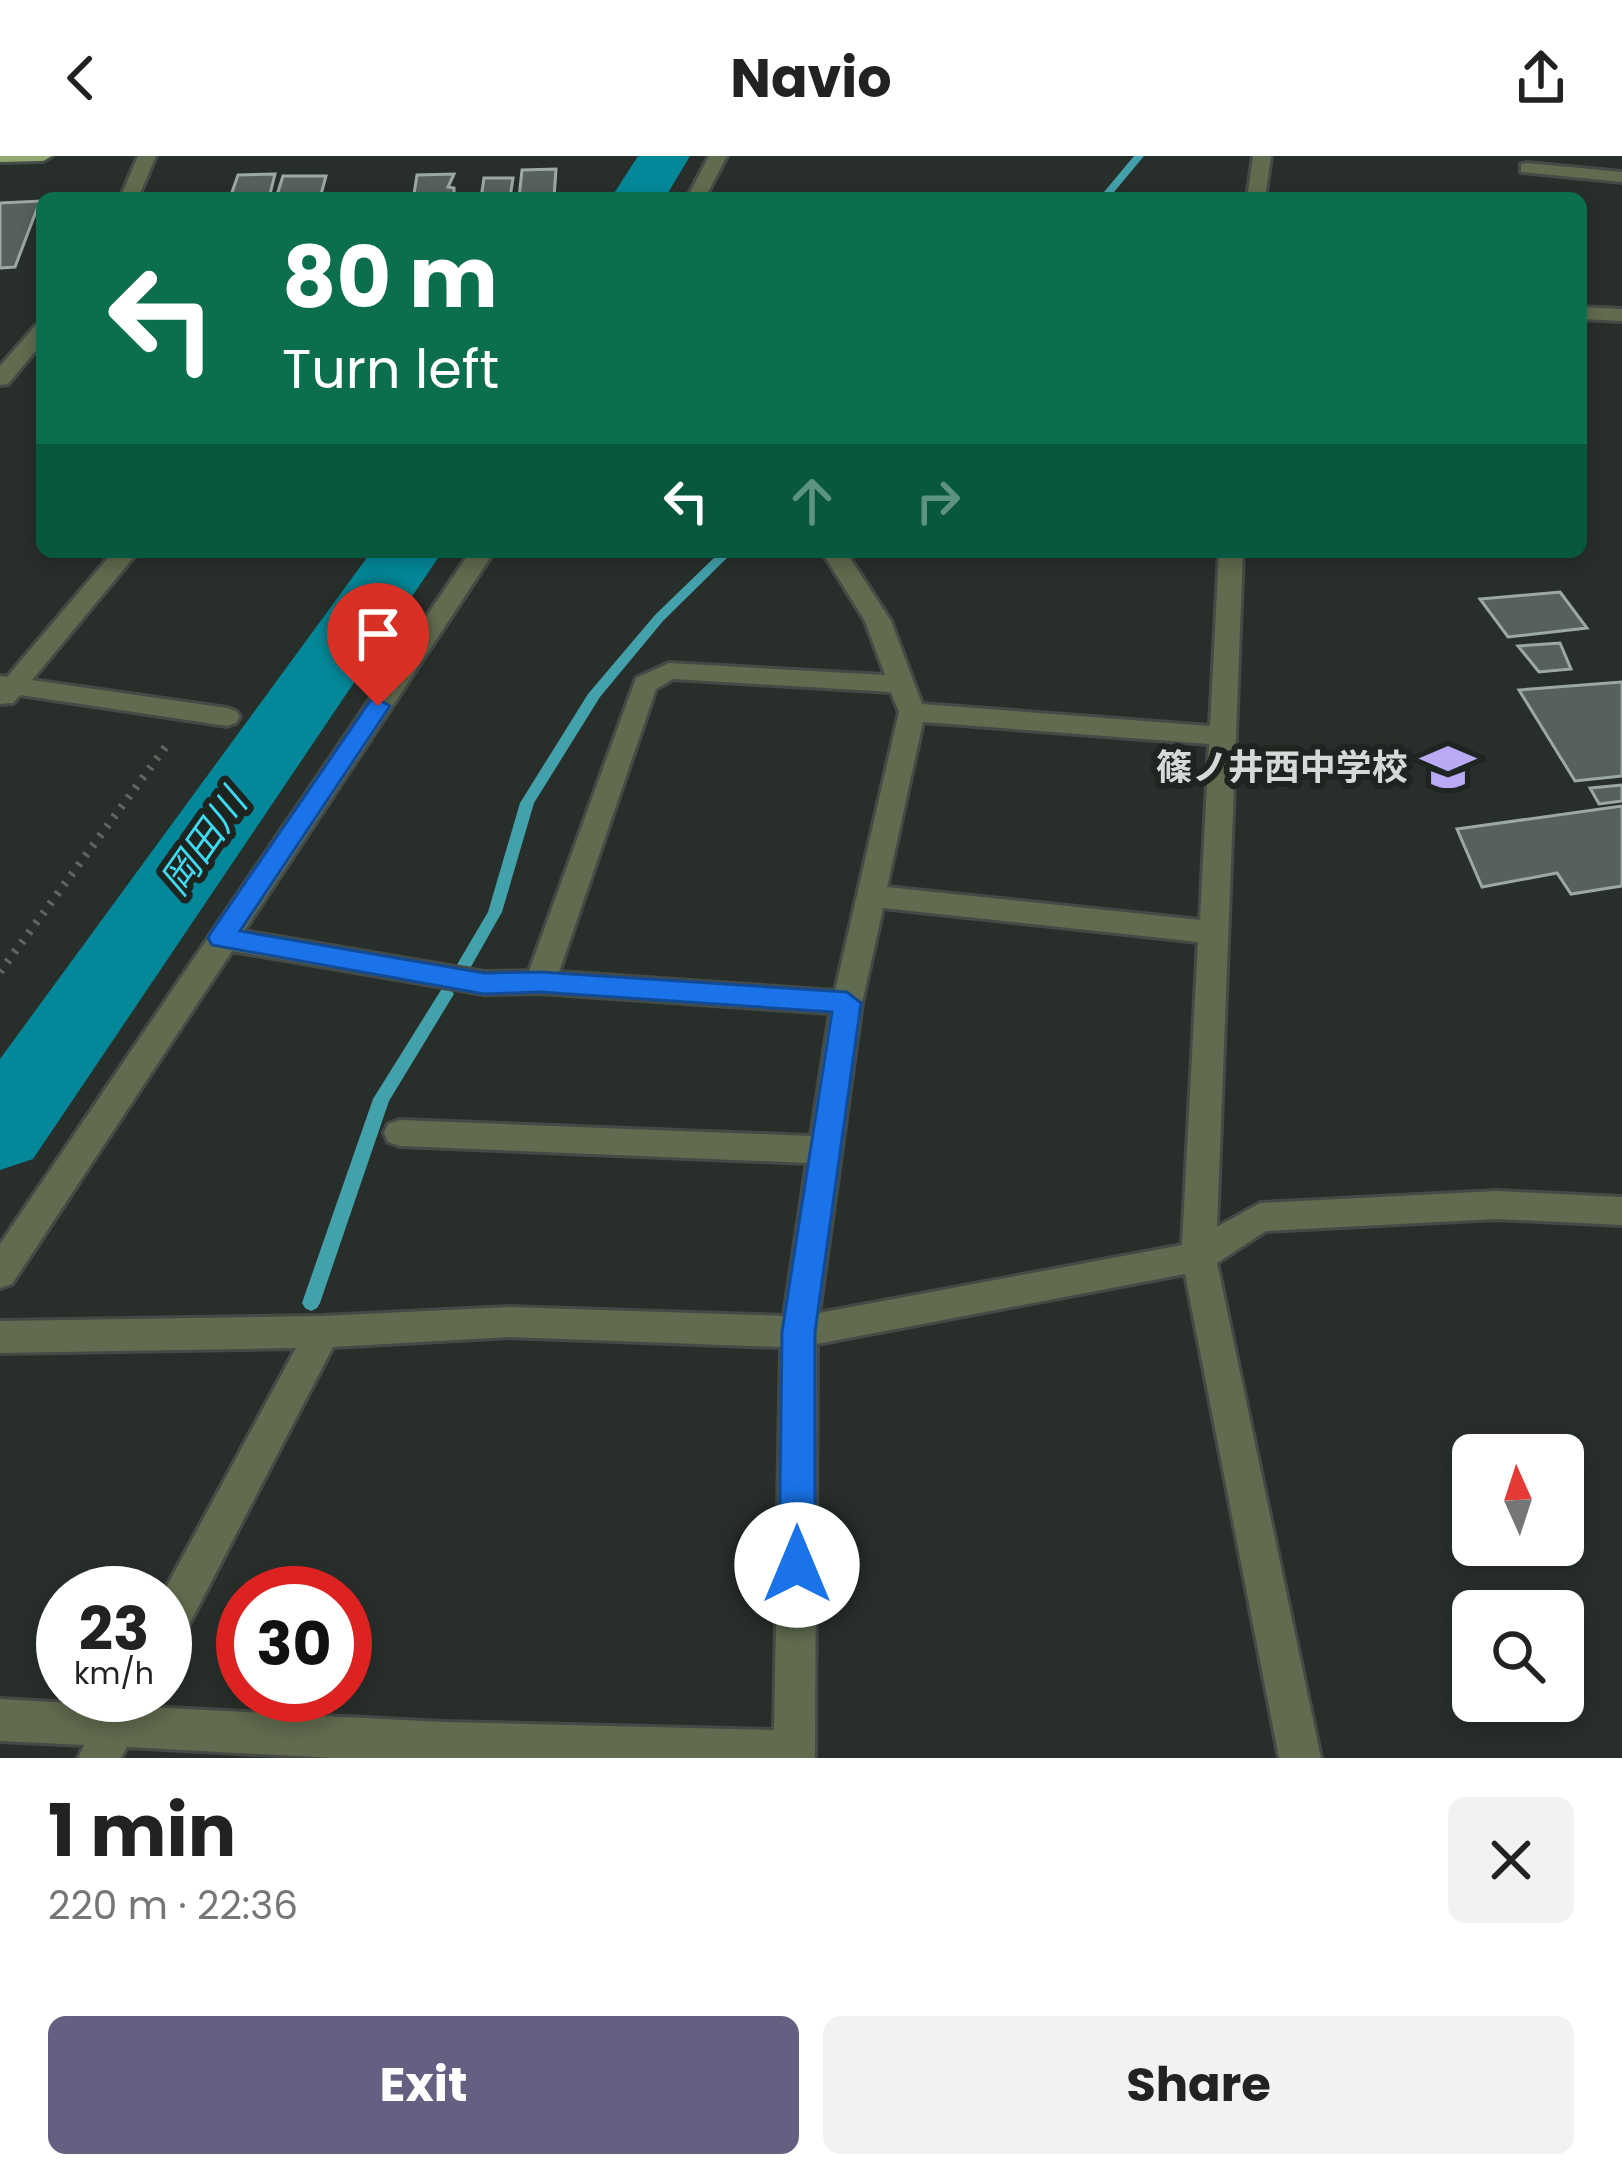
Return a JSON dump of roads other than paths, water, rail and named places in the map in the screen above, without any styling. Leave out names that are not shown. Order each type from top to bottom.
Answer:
[{"type":"main road","points":[[0,157],[43,156]]},
{"type":"street","points":[[132,192],[147,156]]},
{"type":"street","points":[[699,192],[718,156]]},
{"type":"street","points":[[1257,192],[1262,156]]},
{"type":"street","points":[[1587,313],[1622,315]]},
{"type":"street","points":[[0,379],[36,337]]},
{"type":"street","points":[[5,690],[121,558]]},
{"type":"street","points":[[0,1274],[478,558]]},
{"type":"street","points":[[0,1720],[441,1751],[795,1754],[799,1332],[847,1003],[912,712],[878,621],[837,558]]},
{"type":"street","points":[[1231,558],[1199,1257],[1300,1758]]},
{"type":"street","points":[[540,982],[645,684],[669,671],[902,684]]},
{"type":"street","points":[[5,690],[227,718]]},
{"type":"street","points":[[912,712],[1225,736]]},
{"type":"street","points":[[873,896],[1216,933]]},
{"type":"street","points":[[222,938],[484,983],[540,982],[847,1003]]},
{"type":"street","points":[[400,1133],[826,1150]]},
{"type":"street","points":[[0,1337],[322,1332],[509,1322],[799,1332],[1199,1257],[1260,1216],[1497,1204],[1622,1211]]},
{"type":"street","points":[[192,1579],[322,1332]]},
{"type":"lane","points":[[1527,168],[1622,177]]},
{"type":"waterway","name":"岡田川","points":[[642,192],[664,156]]},
{"type":"waterway","points":[[1109,192],[1139,156]]},
{"type":"waterway","name":"岡田川","points":[[0,1132],[403,558]]},
{"type":"waterway","points":[[463,968],[495,912],[527,803],[595,694],[659,618],[721,558]]},
{"type":"waterway","points":[[311,1303],[381,1099],[446,994]]},
{"type":"place","name":"篠ノ井西中学校","points":[[1448,767]]}]
